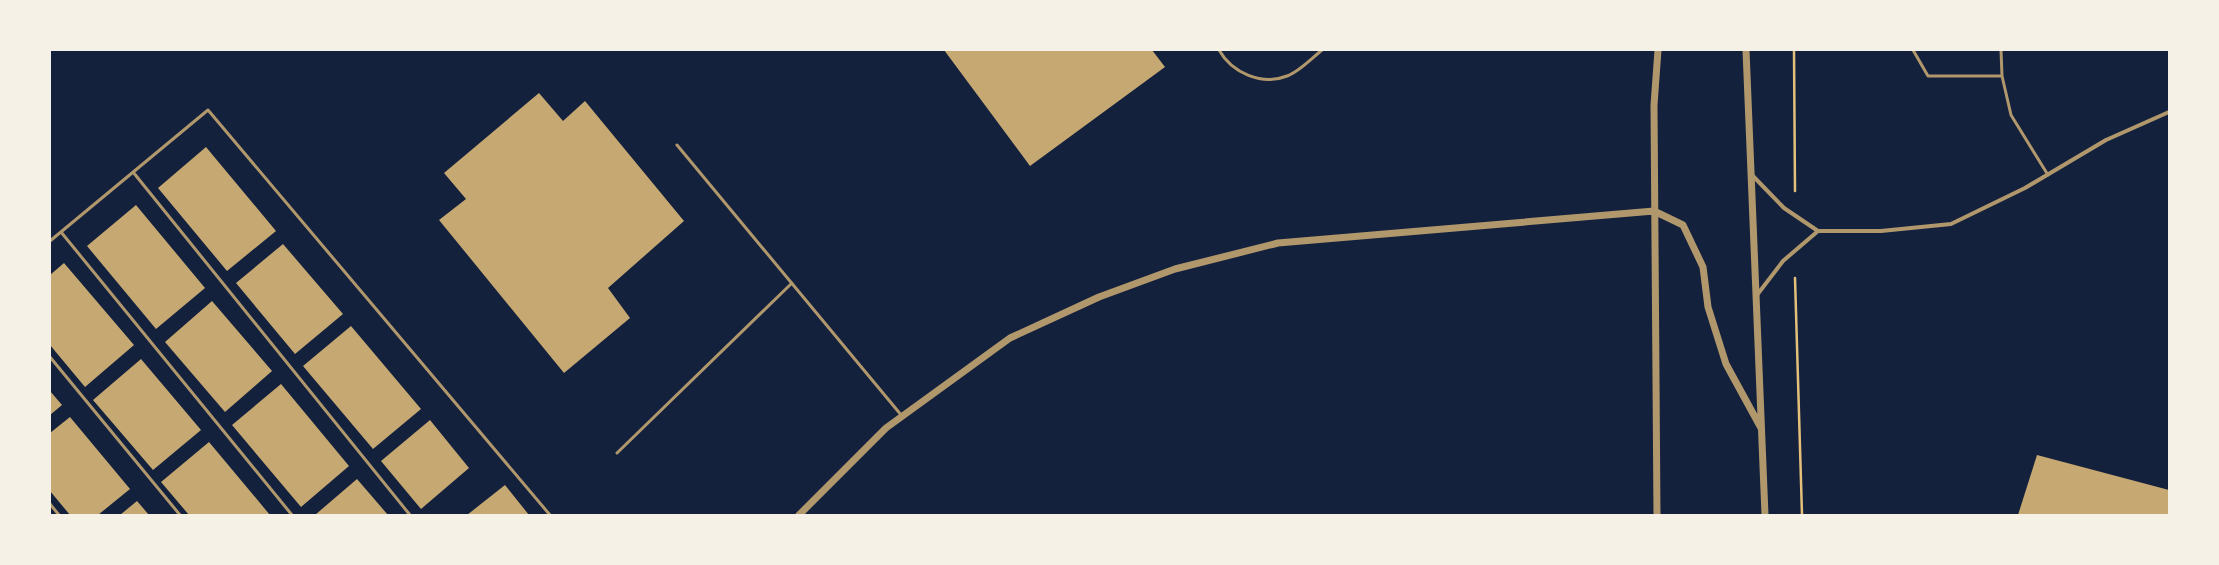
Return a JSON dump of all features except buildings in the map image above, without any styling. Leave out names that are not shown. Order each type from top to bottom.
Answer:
[{"type":"street","points":[[1657,515],[1654,105],[1658,50]]},
{"type":"street","points":[[1746,50],[1765,515]]},
{"type":"street","points":[[1752,174],[1784,208],[1818,230],[1881,231],[1951,224],[2026,188],[2106,140],[2169,112]]},
{"type":"street","points":[[799,515],[886,428],[1010,338],[1099,296],[1176,269],[1278,243],[1654,211],[1683,225],[1703,267],[1708,307],[1726,364],[1761,428]]},
{"type":"street","points":[[1756,296],[1783,261],[1818,230]]},
{"type":"lane","points":[[1219,50],[1224,59],[1245,75],[1268,80],[1288,76],[1322,50]]},
{"type":"lane","points":[[1913,50],[1928,76],[2002,76]]},
{"type":"lane","points":[[2001,50],[2002,76],[2011,115],[2048,175]]},
{"type":"lane","points":[[50,241],[208,110],[550,515]]},
{"type":"lane","points":[[677,145],[902,416]]},
{"type":"lane","points":[[133,172],[410,515]]},
{"type":"lane","points":[[60,232],[292,515]]},
{"type":"lane","points":[[617,453],[792,283]]},
{"type":"lane","points":[[50,357],[180,515]]},
{"type":"lane","points":[[50,504],[59,515]]},
{"type":"path","points":[[1794,50],[1795,216]]},
{"type":"path","points":[[1795,250],[1802,515]]}]
